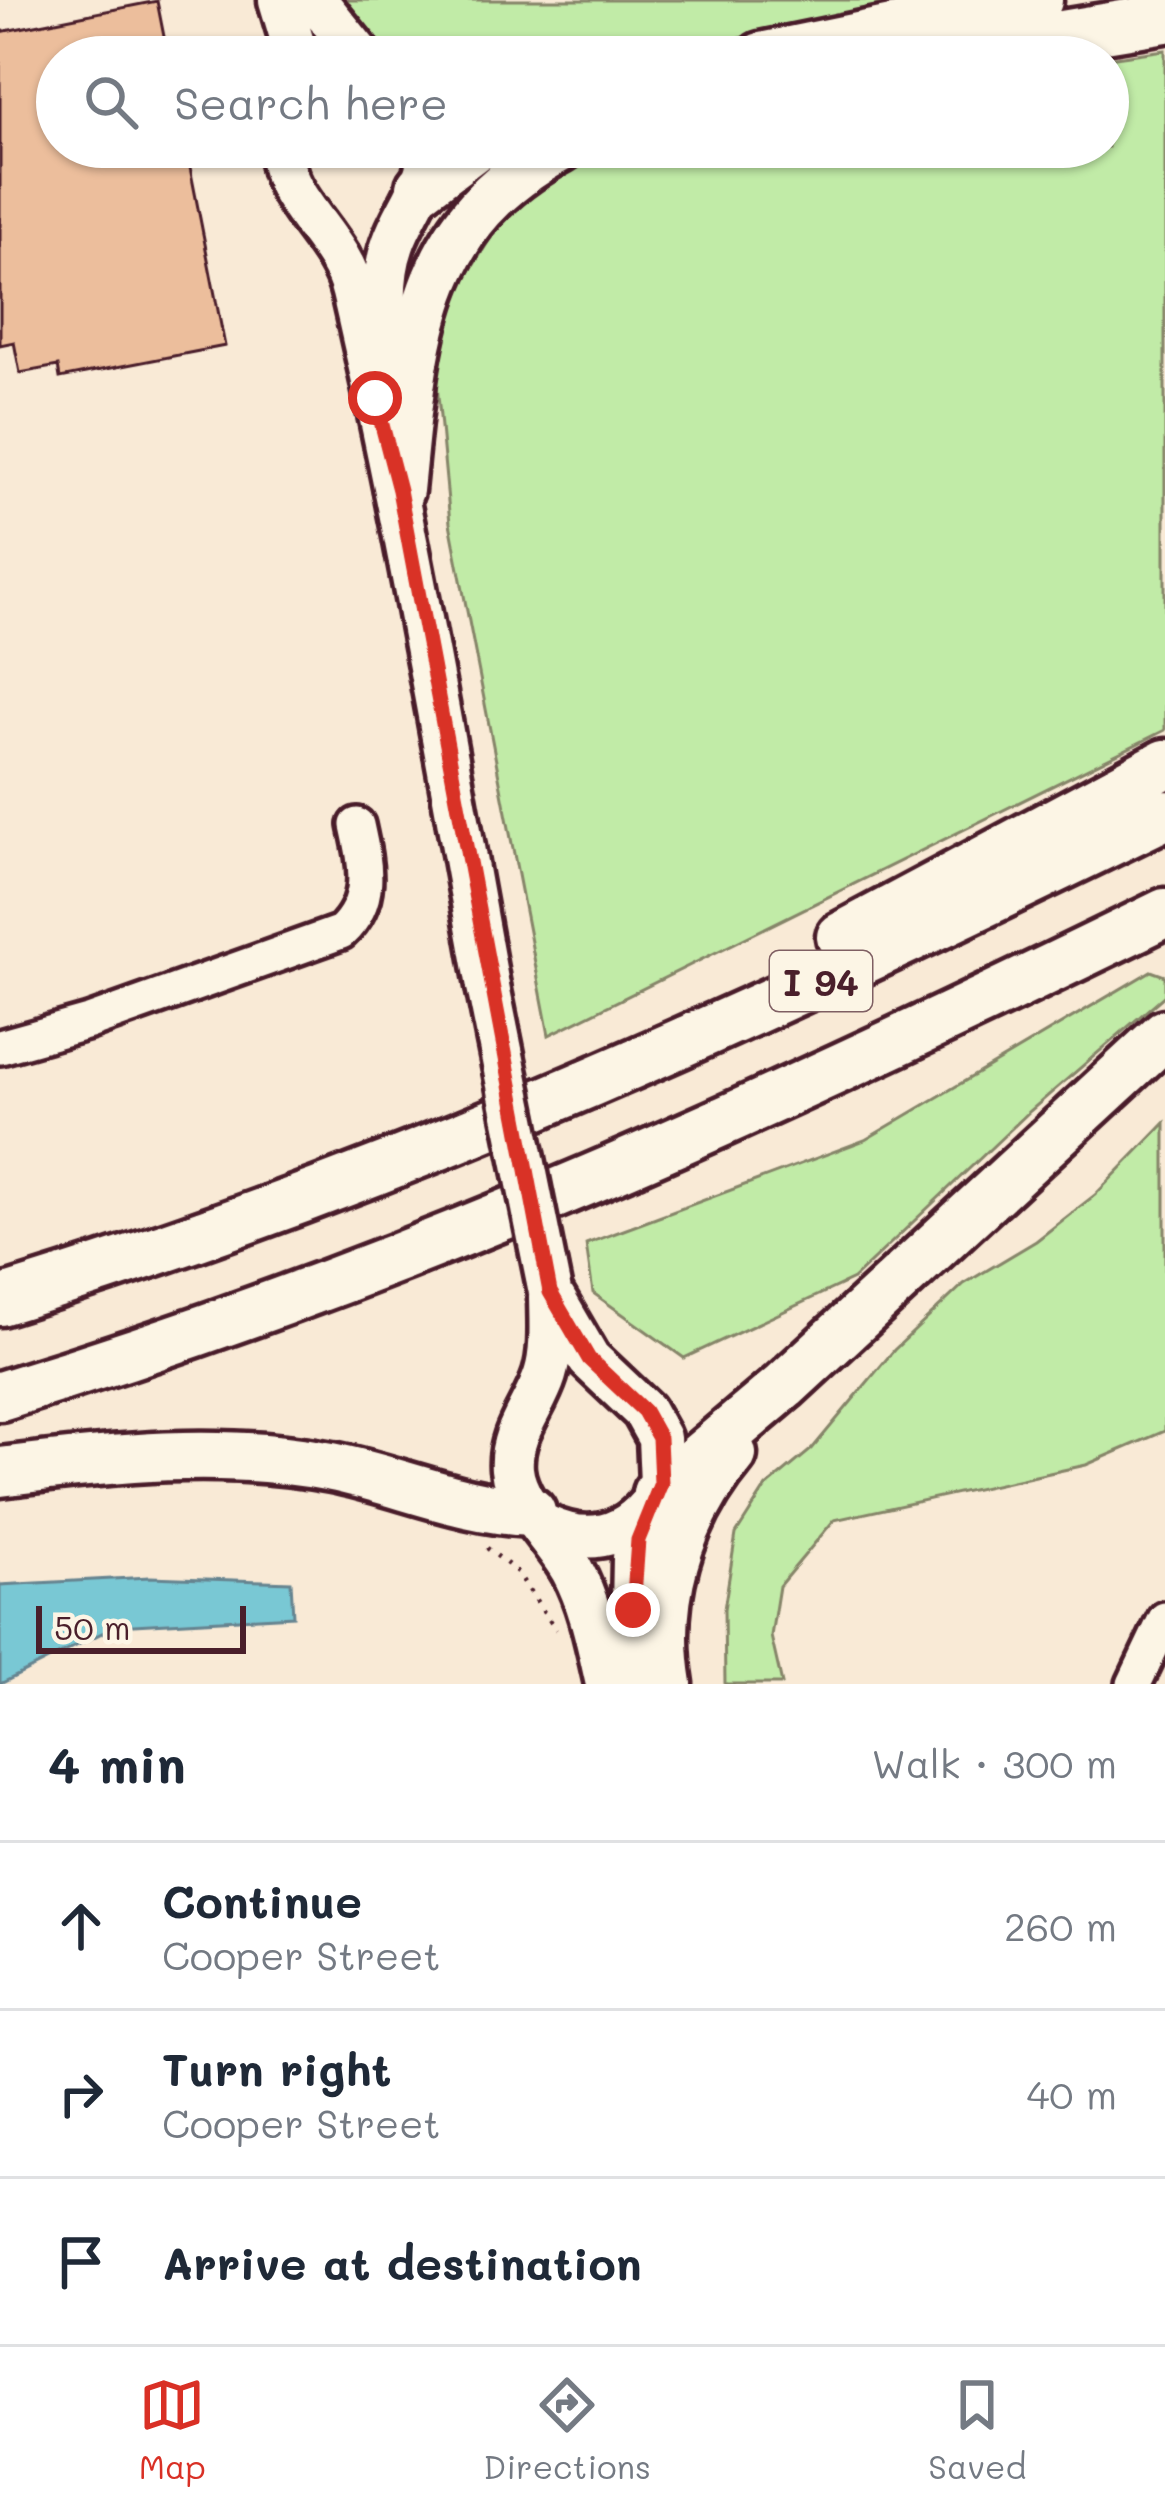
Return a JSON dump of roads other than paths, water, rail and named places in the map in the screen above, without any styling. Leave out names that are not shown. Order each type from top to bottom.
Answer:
[{"type":"highway","points":[[863,36],[1038,0]]},
{"type":"highway","points":[[1059,36],[1165,19]]},
{"type":"highway","points":[[399,490],[414,339],[434,279],[470,221],[501,188],[530,168]]},
{"type":"highway","points":[[471,1135],[1165,764]]},
{"type":"highway","name":"I 94","points":[[0,1301],[159,1252],[471,1135],[680,1047],[1165,815]]},
{"type":"highway","name":"I 94","points":[[0,1396],[309,1293],[549,1200],[728,1123],[1165,913]]},
{"type":"highway","points":[[652,1500],[784,1387],[1165,1034]]},
{"type":"highway","points":[[668,1684],[662,1618],[678,1544],[718,1471],[770,1413],[784,1387]]},
{"type":"highway","points":[[0,1472],[147,1456],[274,1458],[338,1468],[539,1520]]},
{"type":"main road","points":[[280,0],[291,36]]},
{"type":"main road","points":[[315,0],[344,36]]},
{"type":"main road","points":[[283,168],[298,200],[323,228],[345,267],[399,490],[488,986],[550,1292],[548,1366],[531,1411],[518,1430],[512,1463],[515,1487],[585,1600],[607,1684]]},
{"type":"main road","points":[[298,200],[330,221],[359,226],[397,213],[424,168]]},
{"type":"main road","points":[[399,490],[384,292],[394,240],[425,168]]},
{"type":"main road","points":[[550,1292],[589,1359],[644,1411],[659,1438],[664,1459],[634,1558],[633,1595],[646,1684]]},
{"type":"main road","points":[[531,1411],[573,1388],[596,1387],[623,1395]]},
{"type":"main road","points":[[539,1520],[576,1537],[599,1537],[621,1530],[652,1500]]},
{"type":"street","points":[[0,1047],[89,1022],[340,932],[357,914],[365,891],[357,825]]},
{"type":"street","points":[[1134,1684],[1164,1624]]},
{"type":"water","points":[[150,1577],[291,1582],[293,1616],[116,1626],[0,1684],[0,1585]]}]
